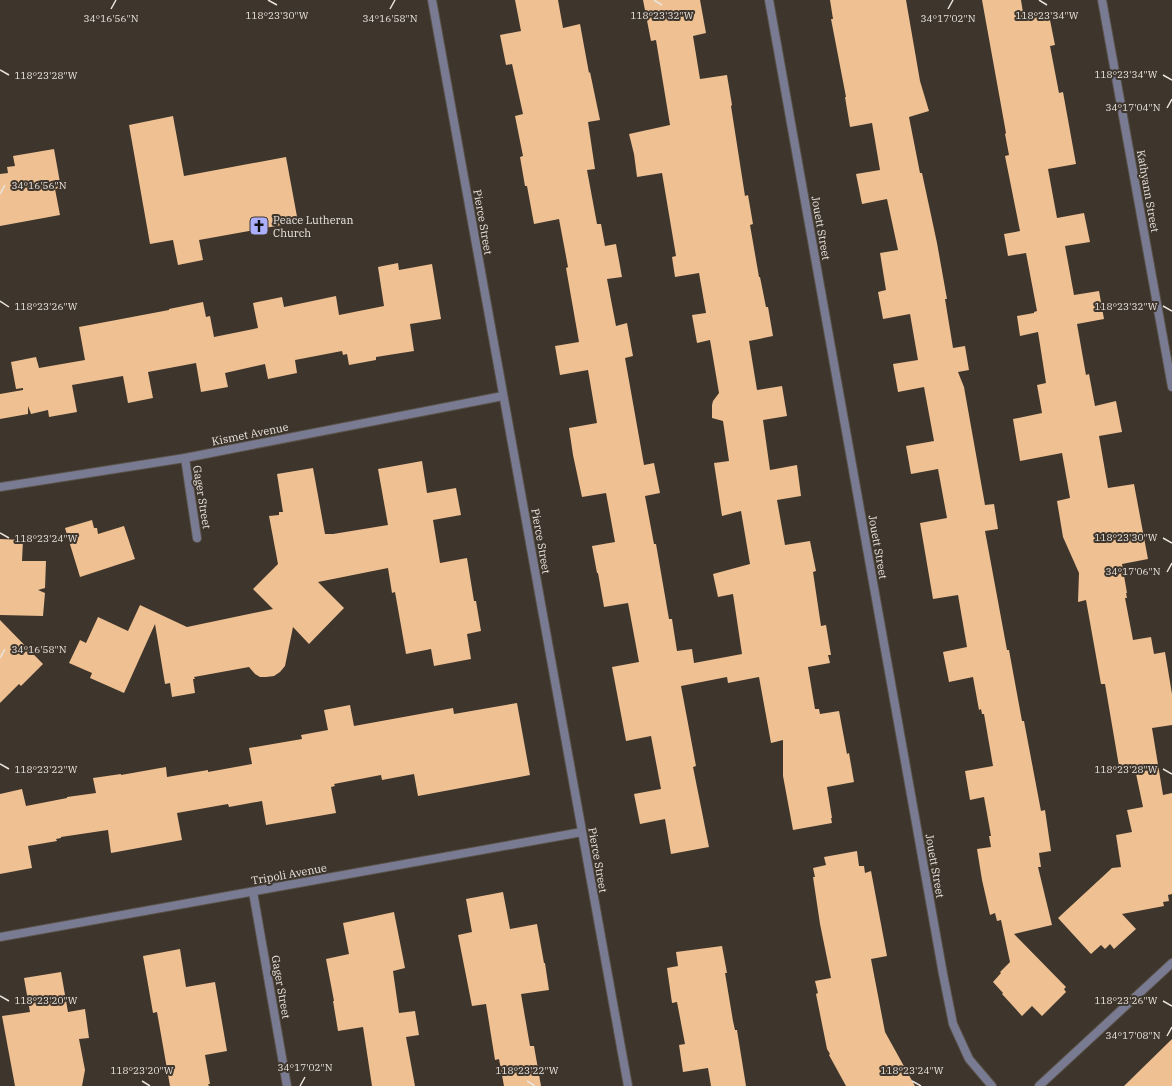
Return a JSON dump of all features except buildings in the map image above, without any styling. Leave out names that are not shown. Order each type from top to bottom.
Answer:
[{"type":"street","name":"Pierce Street","points":[[432,0],[628,1086]]},
{"type":"street","name":"Jouett Street","points":[[769,0],[953,1024],[969,1059],[992,1086]]},
{"type":"street","name":"Kathyann Street","points":[[1102,0],[1172,387]]},
{"type":"street","name":"Kismet Avenue","points":[[0,487],[185,458],[503,396]]},
{"type":"street","name":"Gager Street","points":[[185,458],[197,538]]},
{"type":"street","name":"Tripoli Avenue","points":[[0,937],[582,832]]},
{"type":"street","name":"Gager Street","points":[[253,892],[287,1086]]},
{"type":"street","points":[[1039,1086],[1172,963]]},
{"type":"place","name":"Peace Lutheran Church","points":[[259,226]]}]
